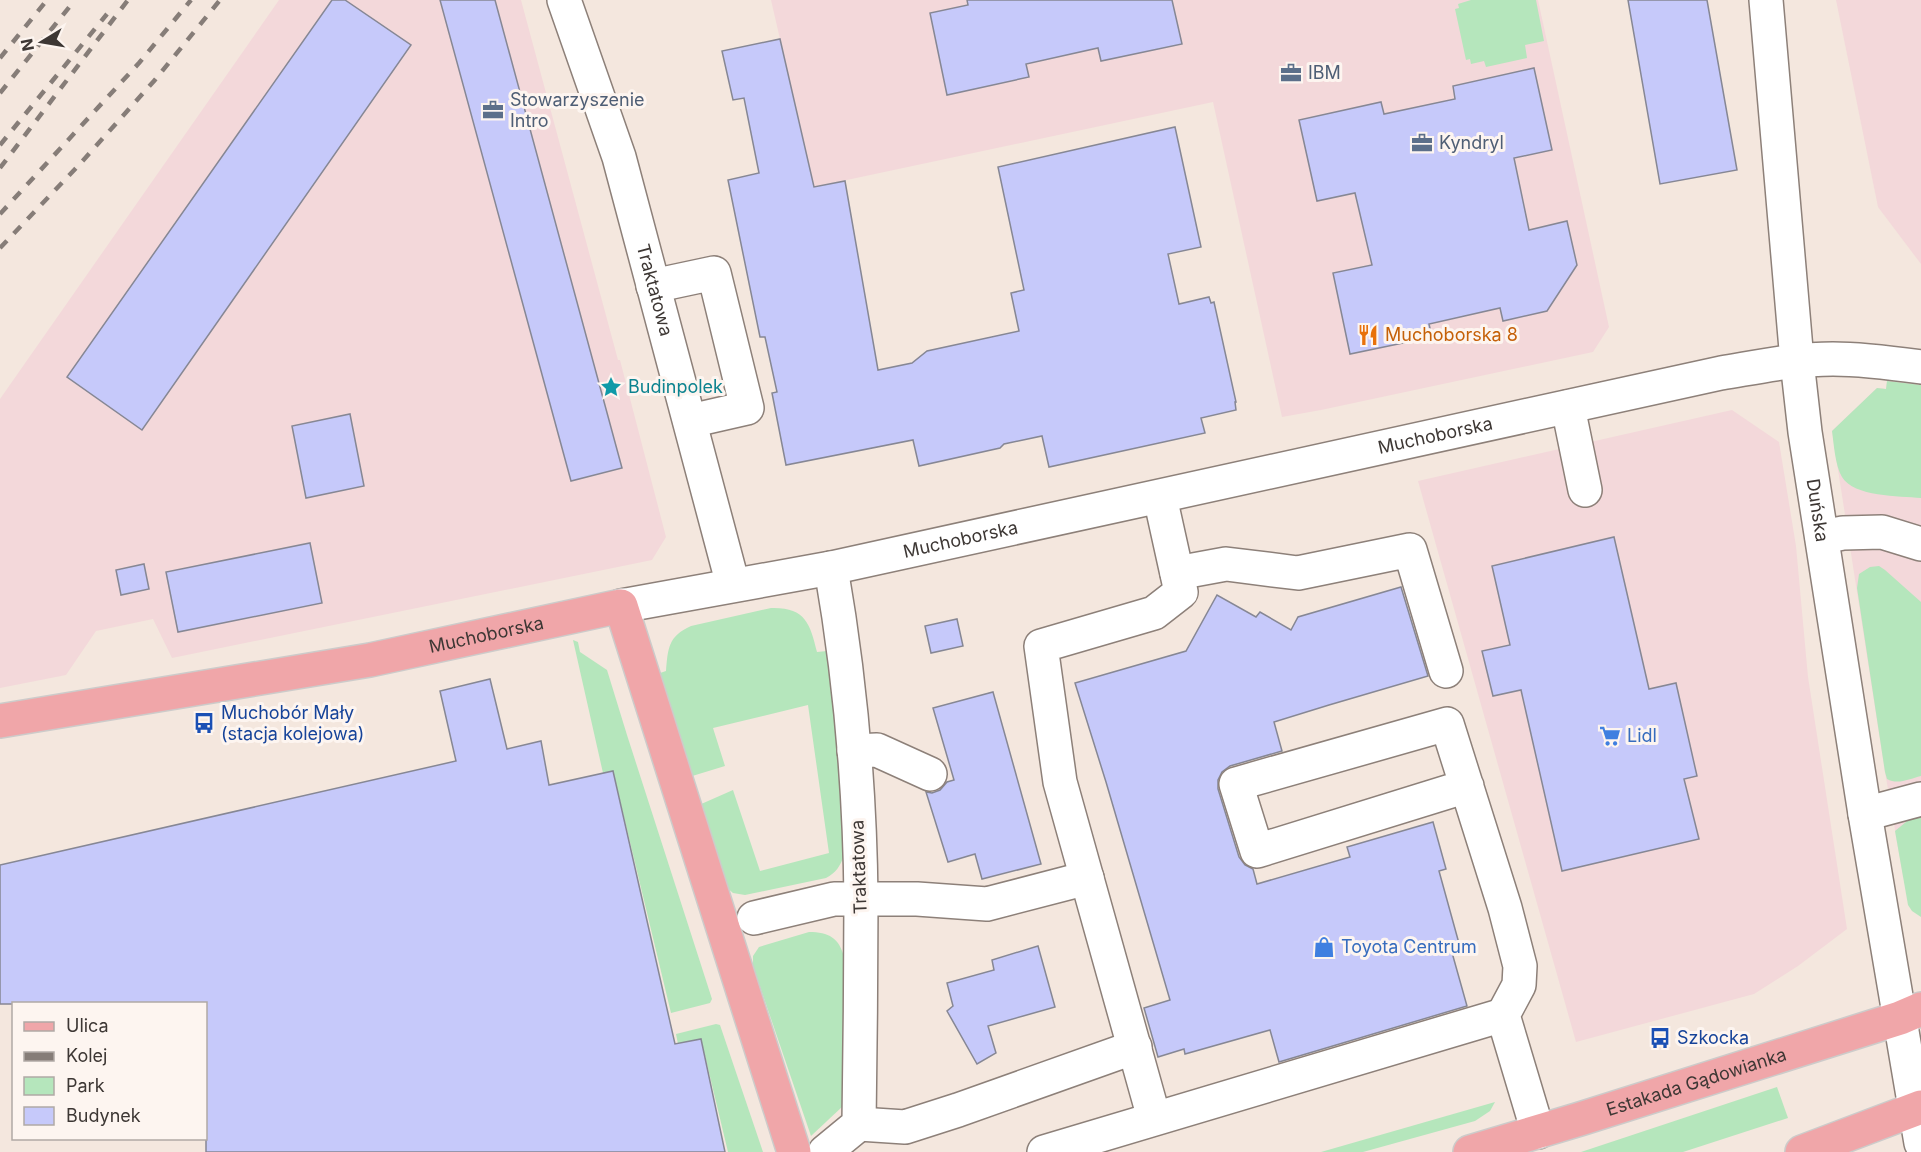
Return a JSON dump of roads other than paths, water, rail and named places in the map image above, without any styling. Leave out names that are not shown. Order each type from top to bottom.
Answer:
[{"type":"main road","name":"Muchoborska","points":[[0,721],[413,652],[621,606]]},
{"type":"main road","points":[[621,606],[794,1152]]},
{"type":"main road","name":"Estakada Gądowianka","points":[[1470,1152],[1910,1013]]},
{"type":"main road","points":[[1802,1152],[1918,1108]]},
{"type":"street","name":"Traktatowa","points":[[564,0],[619,157],[733,585]]},
{"type":"street","name":"Duńska","points":[[1766,0],[1805,432],[1865,814],[1910,1013],[1918,1108]]},
{"type":"street","points":[[653,286],[714,273],[747,408],[690,421]]},
{"type":"street","name":"Muchoborska","points":[[621,606],[831,568],[1721,373],[1797,361],[1833,359],[1921,367]]},
{"type":"street","points":[[1568,407],[1585,490]]},
{"type":"street","points":[[1154,1118],[1060,782],[1041,646],[1154,613],[1181,592],[1160,497]]},
{"type":"street","points":[[1822,537],[1843,533],[1882,532],[1921,544]]},
{"type":"street","points":[[1177,573],[1226,564],[1298,573],[1410,550],[1446,670]]},
{"type":"street","name":"Traktatowa","points":[[831,568],[841,626],[854,751],[861,898],[859,1124]]},
{"type":"street","points":[[1467,786],[1257,851],[1236,784],[1447,724],[1467,786],[1505,908],[1520,966],[1519,985],[1503,1015],[1538,1132]]},
{"type":"street","points":[[854,751],[877,750],[930,774]]},
{"type":"street","points":[[1865,814],[1921,800]]},
{"type":"street","points":[[754,918],[834,899],[917,899],[987,904],[1087,878]]},
{"type":"street","points":[[1044,1152],[1503,1015]]},
{"type":"street","points":[[825,1152],[859,1124],[905,1126],[958,1110],[1135,1047]]},
{"type":"street","points":[[1918,1108],[1921,1143]]},
{"type":"railway","points":[[0,58],[47,0]]},
{"type":"railway","points":[[0,93],[75,0]]},
{"type":"railway","points":[[0,168],[128,0]]},
{"type":"railway","points":[[0,214],[139,63],[191,0]]},
{"type":"railway","points":[[0,248],[79,165],[154,81],[220,0]]},
{"type":"railway","points":[[0,145],[107,14]]},
{"type":"place","name":"IBM","points":[[1291,73]]},
{"type":"place","name":"Stowarzyszenie Intro","points":[[493,110]]},
{"type":"place","name":"Kyndryl","points":[[1422,143]]},
{"type":"place","name":"Muchoborska 8","points":[[1368,335]]},
{"type":"place","name":"Budinpolek","points":[[611,387]]},
{"type":"place","name":"Muchobór Mały (stacja kolejowa)","points":[[204,723]]},
{"type":"place","name":"Lidl","points":[[1610,736]]},
{"type":"place","name":"Toyota Centrum","points":[[1324,947]]},
{"type":"place","name":"Szkocka","points":[[1660,1038]]}]
